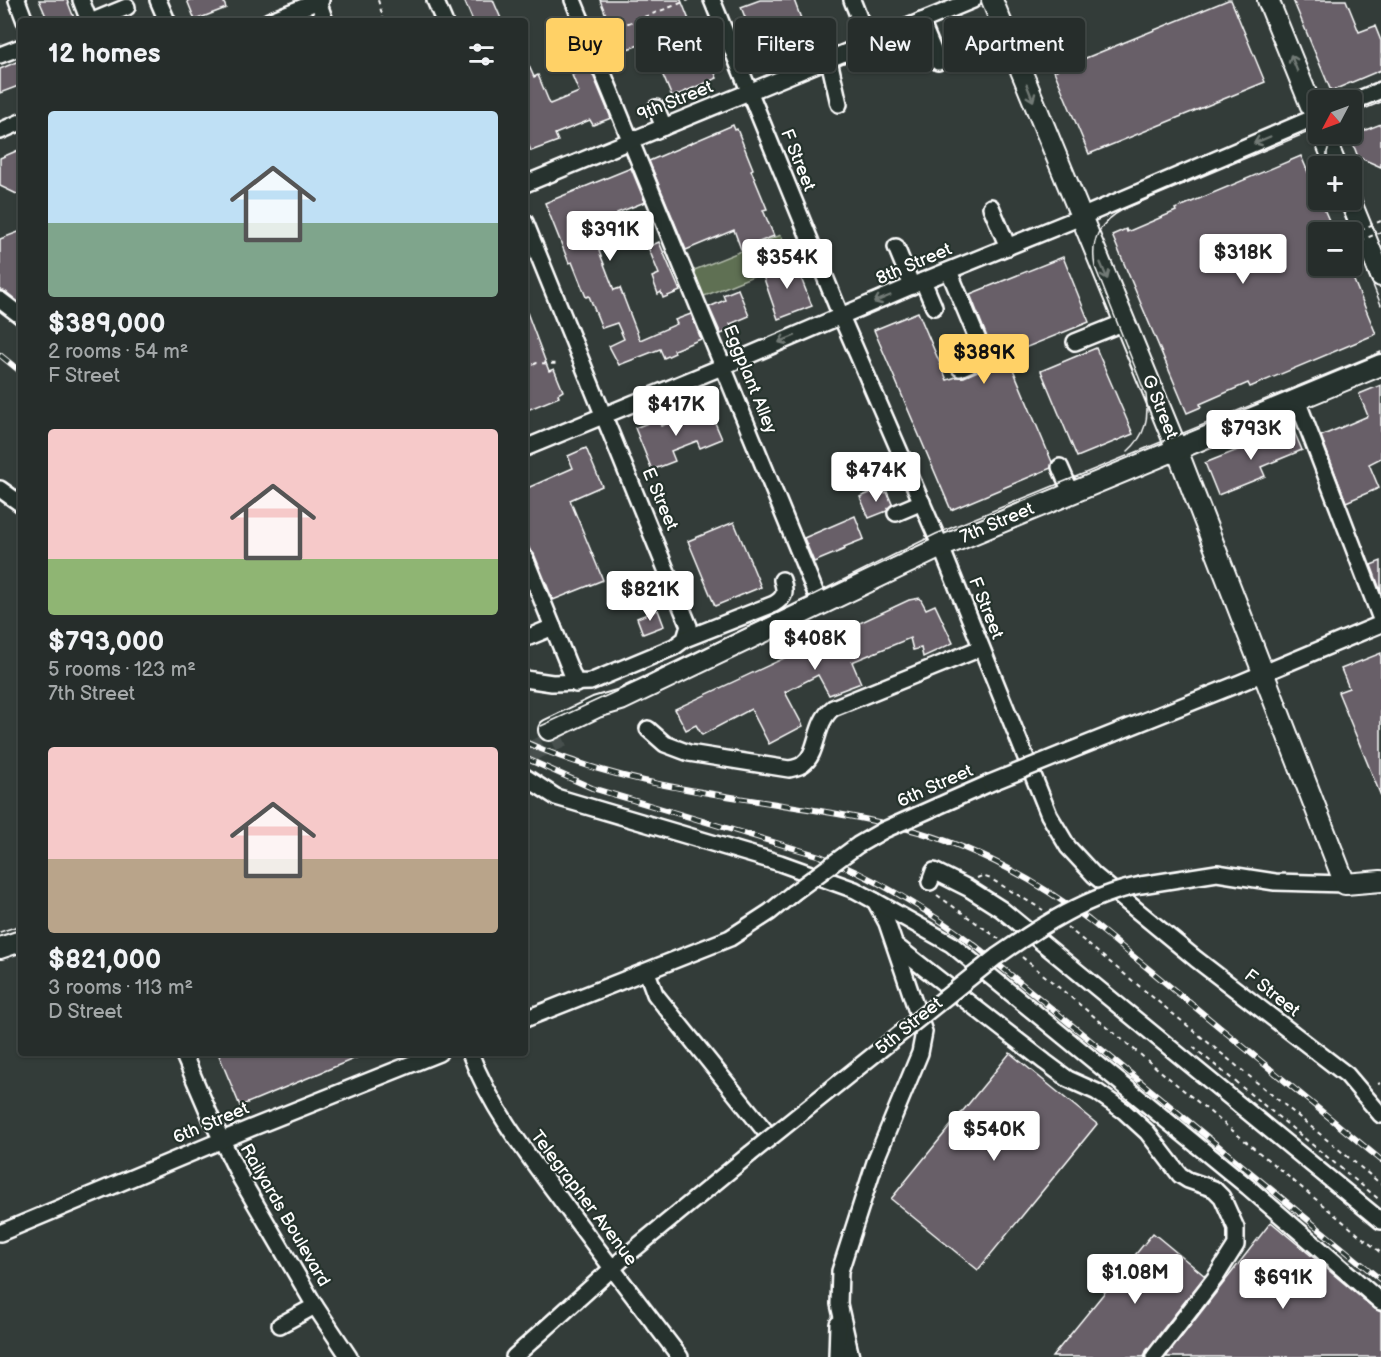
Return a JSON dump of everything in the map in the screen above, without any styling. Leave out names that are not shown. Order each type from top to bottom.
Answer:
[{"type":"main road","name":"G Street","points":[[992,0],[1177,448],[1345,884]]},
{"type":"main road","points":[[1268,0],[1308,96]]},
{"type":"main road","points":[[1354,210],[1381,276]]},
{"type":"main road","name":"7th Street","points":[[556,733],[597,707],[621,700],[941,547],[1381,365]]},
{"type":"main road","name":"5th Street","points":[[1345,884],[1381,881]]},
{"type":"main road","points":[[0,948],[18,942]]},
{"type":"street","points":[[17,0],[24,18]]},
{"type":"street","points":[[81,0],[90,18]]},
{"type":"street","points":[[158,0],[166,18]]},
{"type":"street","points":[[435,0],[443,18]]},
{"type":"street","name":"Eggplant Alley","points":[[573,0],[580,18]]},
{"type":"street","name":"F Street","points":[[712,0],[841,316],[941,547],[1049,815],[1068,847],[1080,862],[1177,945],[1347,1075],[1381,1115]]},
{"type":"street","points":[[852,0],[859,18]]},
{"type":"street","name":"9th Street","points":[[928,18],[973,0]]},
{"type":"street","points":[[274,18],[295,5],[320,1],[324,18]]},
{"type":"street","points":[[99,18],[127,7]]},
{"type":"street","points":[[0,55],[18,48]]},
{"type":"street","points":[[932,48],[938,62]]},
{"type":"street","name":"Eggplant Alley","points":[[603,72],[821,606]]},
{"type":"street","name":"9th Street","points":[[528,183],[799,72]]},
{"type":"street","points":[[832,72],[839,104]]},
{"type":"street","points":[[1362,98],[1381,90]]},
{"type":"street","points":[[656,108],[664,127]]},
{"type":"street","points":[[0,131],[18,123]]},
{"type":"street","name":"8th Street","points":[[528,447],[917,284],[1308,126]]},
{"type":"street","points":[[991,207],[1008,247]]},
{"type":"street","name":"E Street","points":[[528,229],[604,416],[687,632]]},
{"type":"street","points":[[896,247],[917,284],[934,307]]},
{"type":"street","points":[[949,271],[985,357],[960,368]]},
{"type":"street","points":[[0,300],[18,314]]},
{"type":"street","points":[[1075,342],[1125,322]]},
{"type":"street","points":[[1297,400],[1381,619]]},
{"type":"street","points":[[1060,467],[1071,492]]},
{"type":"street","points":[[0,489],[18,502]]},
{"type":"street","points":[[896,513],[922,502]]},
{"type":"street","points":[[528,565],[576,684]]},
{"type":"street","points":[[528,679],[576,684],[606,676],[674,647],[687,632],[774,604],[784,596],[782,580]]},
{"type":"street","name":"6th Street","points":[[528,1018],[730,938],[770,912],[858,845],[884,830],[990,783],[1381,624]]},
{"type":"street","points":[[529,637],[553,627]]},
{"type":"street","points":[[648,729],[665,744],[689,753],[789,769],[804,764],[812,754],[822,720],[833,708],[981,648]]},
{"type":"street","points":[[528,779],[556,797],[780,863],[855,890],[951,944],[1248,1187],[1381,1302]]},
{"type":"street","points":[[930,882],[934,871],[977,887],[1000,909],[1381,1221]]},
{"type":"street","name":"5th Street","points":[[514,1357],[612,1269],[770,1137],[996,957],[1051,921],[1117,890],[1217,873],[1275,882],[1345,884]]},
{"type":"street","points":[[837,1357],[840,1271],[876,1159],[920,1053],[924,1032],[896,946],[875,901]]},
{"type":"street","points":[[896,946],[1068,1079],[1097,1092],[1124,1111],[1147,1132],[1180,1175],[1214,1189],[1222,1197],[1236,1228],[1236,1245],[1215,1278],[1154,1357]]},
{"type":"street","points":[[647,972],[655,994],[770,1137]]},
{"type":"street","name":"Railyards Boulevard","points":[[184,1056],[221,1140],[241,1179],[315,1306],[349,1357]]},
{"type":"street","name":"6th Street","points":[[0,1233],[221,1140],[431,1056]]},
{"type":"street","name":"Telegrapher Avenue","points":[[471,1056],[490,1100],[509,1129],[680,1357]]},
{"type":"street","points":[[840,1271],[839,1304],[851,1357]]},
{"type":"street","points":[[280,1325],[315,1306]]},
{"type":"path","points":[[378,0],[383,18]]},
{"type":"path","points":[[624,25],[689,0]]},
{"type":"path","points":[[1362,229],[1381,220]]},
{"type":"path","points":[[1362,240],[1381,232]]},
{"type":"path","points":[[528,367],[537,363],[559,364]]},
{"type":"path","points":[[977,887],[978,877],[991,879],[1046,912]]},
{"type":"path","points":[[930,882],[926,880],[925,883],[930,890],[1000,940]]},
{"type":"path","points":[[1065,925],[1381,1184]]},
{"type":"path","points":[[1017,953],[1381,1253]]},
{"type":"path","points":[[1185,1040],[1381,1201]]},
{"type":"green space","points":[[781,235],[792,260],[702,297],[692,271]]},
{"type":"building","points":[[39,0],[67,0],[74,18],[47,18]]},
{"type":"building","points":[[187,0],[223,0],[226,8],[194,18]]},
{"type":"building","points":[[464,0],[493,0],[501,18],[472,18]]},
{"type":"building","points":[[600,0],[681,0],[688,18],[636,18],[636,46],[627,49],[624,42],[624,18],[607,18]]},
{"type":"building","points":[[760,0],[794,0],[801,18],[745,18],[741,7]]},
{"type":"building","points":[[1231,0],[1265,82],[1089,154],[1054,72],[1085,72],[1085,58]]},
{"type":"building","points":[[1293,0],[1346,0],[1359,32],[1375,26],[1381,41],[1381,70],[1331,90]]},
{"type":"building","points":[[18,61],[18,86],[0,93],[0,69]]},
{"type":"building","points":[[528,64],[534,77],[538,75],[550,104],[579,92],[572,75],[592,72],[611,118],[593,125],[590,120],[555,134],[558,141],[531,151],[528,144]]},
{"type":"building","points":[[662,72],[714,72],[717,78],[672,97]]},
{"type":"building","points":[[1381,124],[1381,167],[1362,159],[1362,156],[1358,156],[1353,144],[1362,144],[1362,131]]},
{"type":"building","points":[[733,125],[735,130],[737,129],[753,169],[751,170],[767,209],[763,210],[774,236],[741,249],[734,230],[686,250],[649,161]]},
{"type":"building","points":[[18,150],[18,195],[0,186],[0,158]]},
{"type":"building","points":[[1301,156],[1308,172],[1308,210],[1324,210],[1330,222],[1308,222],[1308,276],[1352,276],[1376,334],[1250,387],[1248,383],[1200,404],[1201,407],[1187,413],[1112,235],[1126,229],[1127,232],[1176,211],[1175,209]]},
{"type":"building","points":[[631,168],[645,202],[617,213],[623,225],[602,234],[607,247],[599,251],[614,290],[620,288],[640,340],[677,324],[675,320],[691,314],[701,339],[674,350],[675,353],[664,358],[660,349],[619,365],[609,346],[624,339],[617,323],[602,328],[572,262],[569,263],[545,203]]},
{"type":"building","points":[[18,232],[18,302],[0,290],[0,239]]},
{"type":"building","points":[[659,242],[680,291],[663,298],[661,292],[658,294],[652,277],[659,274],[648,247]]},
{"type":"building","points":[[1063,257],[1089,322],[1007,355],[1052,462],[1051,468],[951,510],[874,330],[918,312],[947,380],[964,377],[989,366],[996,360],[970,294]]},
{"type":"building","points":[[794,260],[812,306],[778,319],[762,273]]},
{"type":"building","points":[[738,289],[749,316],[730,324],[733,329],[721,334],[709,307],[725,300],[723,295]]},
{"type":"building","points":[[528,315],[549,371],[554,369],[563,391],[558,394],[559,397],[528,410]]},
{"type":"building","points":[[1096,348],[1133,434],[1077,457],[1041,371]]},
{"type":"building","points":[[1381,385],[1381,458],[1369,464],[1379,488],[1346,502],[1321,436],[1368,416],[1359,394]]},
{"type":"building","points":[[710,411],[722,439],[700,448],[697,441],[671,451],[675,461],[652,470],[635,428],[658,419],[661,426],[684,417],[686,421]]},
{"type":"building","points":[[1293,429],[1302,450],[1261,467],[1265,476],[1218,495],[1205,463]]},
{"type":"building","points":[[586,448],[602,486],[570,500],[603,580],[553,600],[534,554],[528,546],[528,488],[573,468],[568,456]]},
{"type":"building","points":[[877,490],[880,495],[887,492],[892,504],[887,511],[869,518],[860,497]]},
{"type":"building","points":[[855,516],[864,539],[814,562],[804,538]]},
{"type":"building","points":[[734,522],[761,587],[715,606],[688,541]]},
{"type":"building","points":[[1381,561],[1381,592],[1371,565]]},
{"type":"building","points":[[920,598],[926,609],[935,605],[953,643],[923,657],[921,648],[913,650],[910,638],[852,662],[861,683],[829,695],[818,675],[785,692],[803,726],[769,744],[751,709],[702,735],[696,725],[686,730],[675,709],[909,600]]},
{"type":"building","points":[[658,610],[664,626],[643,634],[637,618]]},
{"type":"building","points":[[1381,653],[1381,796],[1338,692],[1349,688],[1341,669]]},
{"type":"building","points":[[1010,1053],[1097,1124],[978,1270],[891,1199]]},
{"type":"building","points":[[219,1056],[361,1056],[240,1106]]},
{"type":"building","points":[[1271,1222],[1381,1312],[1381,1357],[1166,1357]]},
{"type":"building","points":[[1153,1233],[1205,1276],[1146,1351],[1144,1357],[1052,1357]]},
{"type":"tunnel","points":[[528,753],[563,737]]},
{"type":"tram line","points":[[1362,110],[1381,102]]},
{"type":"tram line","points":[[1128,451],[1139,439],[1145,426],[1146,395],[1095,267],[1094,248],[1098,233],[1108,220],[1124,209],[1308,132]]},
{"type":"tram line","points":[[1327,156],[1330,144]]},
{"type":"tram line","points":[[1343,210],[1381,305]]},
{"type":"tram line","points":[[541,726],[645,678],[936,534],[1381,352]]},
{"type":"tram line","points":[[0,932],[18,926]]},
{"type":"railway","points":[[0,355],[18,370]]},
{"type":"railway","points":[[528,743],[618,775],[713,794],[856,817],[904,828],[954,844],[1001,865],[1024,877],[1089,920],[1381,1160]]},
{"type":"railway","points":[[528,759],[592,788],[820,856],[902,896],[977,947],[1381,1280]]}]
